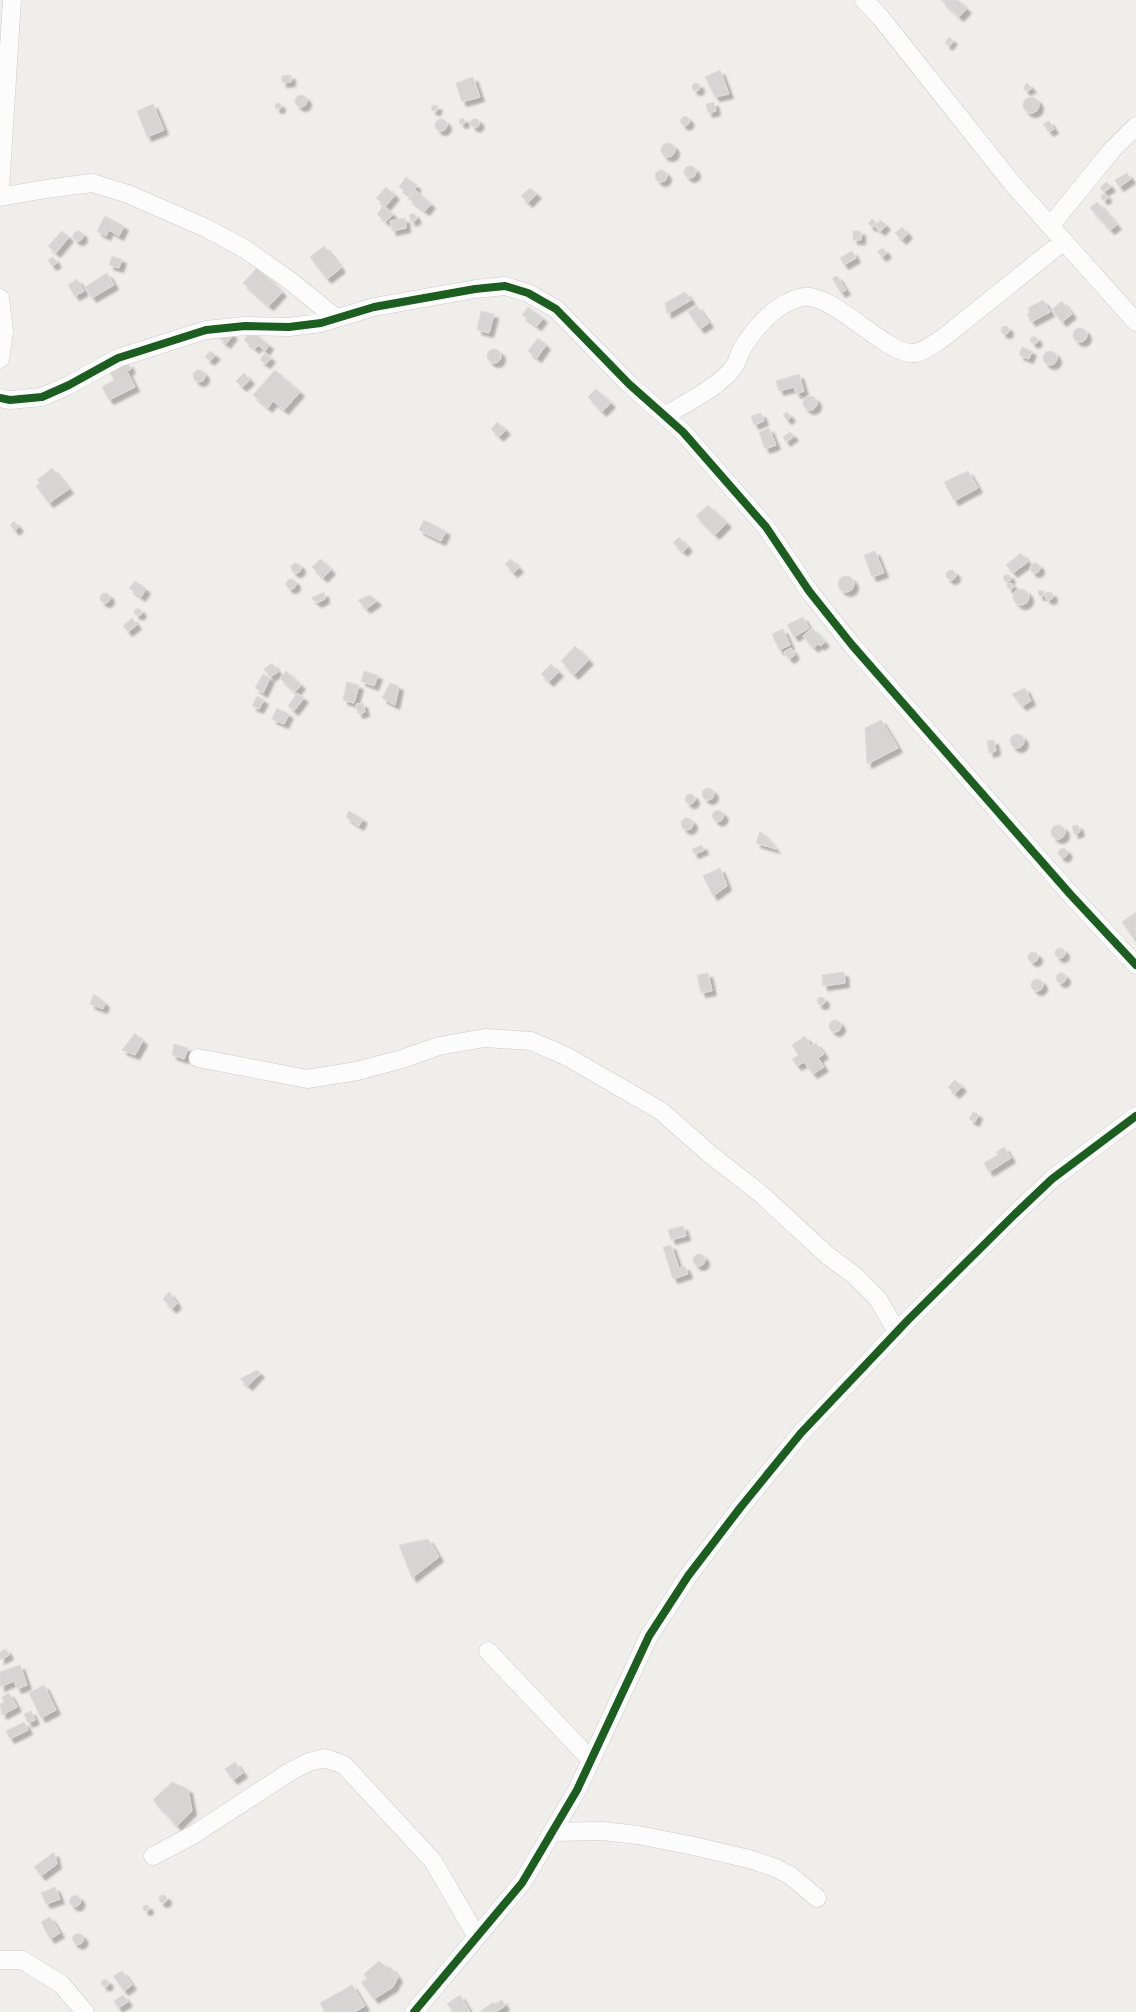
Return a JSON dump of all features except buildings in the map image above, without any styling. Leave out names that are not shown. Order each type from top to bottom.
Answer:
[{"type":"street","points":[[0,189],[12,0]]},
{"type":"street","points":[[864,0],[882,18],[1011,182],[1136,322]]},
{"type":"street","points":[[1050,226],[1112,150],[1136,126]]},
{"type":"street","points":[[0,197],[92,183],[128,194],[206,228],[245,249],[289,280],[336,318]]},
{"type":"street","points":[[665,416],[719,382],[734,368],[742,348],[767,317],[785,304],[801,297],[811,296],[871,331],[891,346],[910,353],[917,352],[924,350],[943,338],[1064,241]]},
{"type":"street","points":[[0,398],[10,400],[42,397],[69,385],[118,358],[206,330],[245,326],[289,327],[321,323],[374,307],[475,289],[505,286],[528,293],[556,310],[629,384],[683,432],[766,527],[809,591],[852,645],[1070,894],[1136,965]]},
{"type":"street","points":[[0,298],[4,331],[0,359]]},
{"type":"street","points":[[198,1058],[307,1079],[357,1072],[439,1046],[485,1038],[531,1041],[566,1056],[661,1111],[711,1155],[761,1194],[827,1255],[854,1275],[878,1299],[897,1332]]},
{"type":"street","points":[[414,2012],[522,1883],[578,1790],[649,1636],[688,1576],[740,1508],[801,1433],[897,1332],[1015,1214],[1052,1180],[1136,1116]]},
{"type":"street","points":[[488,1651],[591,1760]]},
{"type":"street","points":[[153,1856],[193,1835],[291,1771],[309,1762],[325,1758],[344,1765],[433,1861],[477,1936]]},
{"type":"street","points":[[552,1832],[602,1831],[638,1835],[749,1859],[776,1868],[791,1876],[817,1898]]},
{"type":"street","points":[[0,1960],[22,1960],[61,1984],[85,2012]]},
{"type":"cycle path","points":[[0,398],[10,400],[42,397],[69,385],[118,358],[206,330],[245,326],[289,327],[321,323],[374,307],[475,289],[505,286],[528,293],[556,309],[629,384],[683,432],[766,527],[809,591],[852,645],[1070,894],[1136,965]]},
{"type":"cycle path","points":[[414,2012],[522,1883],[577,1790],[649,1636],[688,1576],[740,1508],[801,1433],[908,1320],[1015,1214],[1052,1179],[1136,1116]]}]
